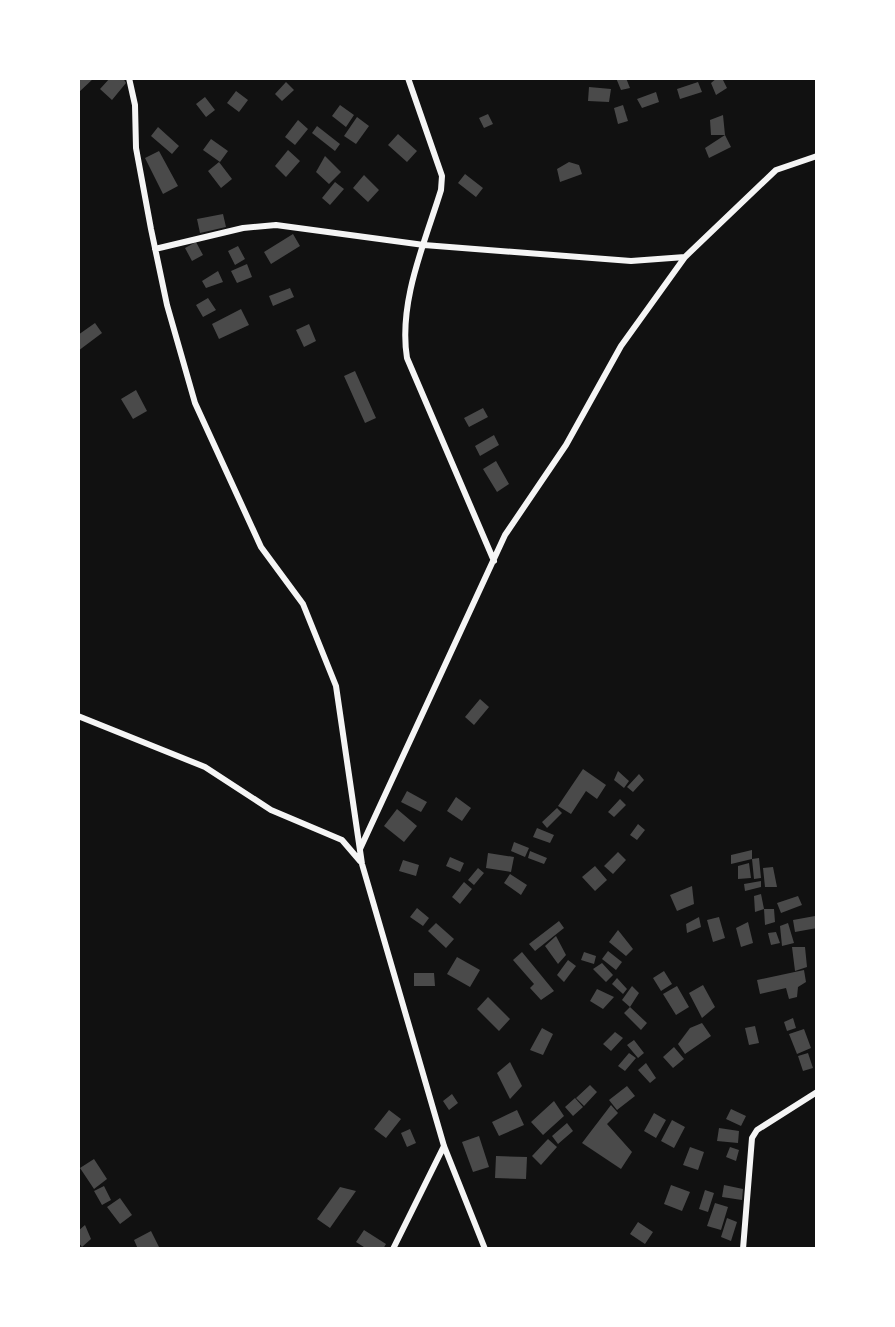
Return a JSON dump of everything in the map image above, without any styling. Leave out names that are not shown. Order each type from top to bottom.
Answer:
[{"type":"street","points":[[129,78],[135,105],[136,148],[155,249],[195,403],[261,547],[303,604],[336,686],[362,864],[444,1146],[485,1249]]},
{"type":"street","points":[[408,78],[442,176],[441,190],[407,307],[404,338],[407,358],[494,561]]},
{"type":"street","points":[[360,849],[505,535],[566,445],[621,346],[685,257],[776,170],[817,156]]},
{"type":"street","points":[[155,249],[243,228],[276,225],[424,245],[631,261],[685,257]]},
{"type":"street","points":[[78,716],[205,767],[271,810],[342,840],[362,864]]},
{"type":"street","points":[[743,1249],[752,1138],[757,1130],[817,1092]]},
{"type":"street","points":[[393,1249],[444,1146]]},
{"type":"building","points":[[78,78],[94,78],[78,93]]},
{"type":"building","points":[[110,78],[123,78],[126,83],[112,100],[100,89]]},
{"type":"building","points":[[616,78],[626,78],[630,88],[621,90]]},
{"type":"building","points":[[722,78],[727,88],[716,95],[711,83]]},
{"type":"building","points":[[286,82],[294,90],[282,101],[275,94]]},
{"type":"building","points":[[698,82],[702,92],[680,99],[677,89]]},
{"type":"building","points":[[589,87],[611,89],[609,102],[588,101]]},
{"type":"building","points":[[236,91],[248,100],[239,112],[227,103]]},
{"type":"building","points":[[656,92],[659,102],[642,108],[637,99]]},
{"type":"building","points":[[205,97],[215,110],[206,117],[196,104]]},
{"type":"building","points":[[340,105],[354,115],[346,127],[332,116]]},
{"type":"building","points":[[623,105],[628,121],[618,124],[614,108]]},
{"type":"building","points":[[488,114],[493,124],[484,128],[479,118]]},
{"type":"building","points":[[723,115],[725,135],[711,135],[710,120]]},
{"type":"building","points":[[357,117],[369,126],[356,144],[344,136]]},
{"type":"building","points":[[298,120],[308,129],[295,145],[285,137]]},
{"type":"building","points":[[317,126],[340,144],[335,151],[312,133]]},
{"type":"building","points":[[158,127],[179,146],[172,154],[151,136]]},
{"type":"building","points":[[398,134],[417,151],[407,162],[388,145]]},
{"type":"building","points":[[725,135],[731,147],[709,158],[705,148]]},
{"type":"building","points":[[211,139],[228,151],[220,162],[203,150]]},
{"type":"building","points":[[288,150],[300,161],[286,177],[275,166]]},
{"type":"building","points":[[159,151],[178,186],[163,194],[145,158]]},
{"type":"building","points":[[325,156],[341,172],[329,184],[316,172]]},
{"type":"building","points":[[219,162],[232,179],[221,188],[208,171]]},
{"type":"building","points":[[569,162],[579,165],[582,174],[560,182],[557,169]]},
{"type":"building","points":[[465,174],[483,188],[476,197],[458,183]]},
{"type":"building","points":[[364,175],[379,190],[368,202],[353,188]]},
{"type":"building","points":[[335,182],[344,189],[330,205],[322,198]]},
{"type":"building","points":[[223,214],[226,227],[200,233],[197,219]]},
{"type":"building","points":[[293,234],[300,246],[271,264],[264,252]]},
{"type":"building","points":[[196,242],[203,255],[192,261],[185,248]]},
{"type":"building","points":[[238,246],[245,259],[235,265],[228,251]]},
{"type":"building","points":[[247,264],[252,277],[237,283],[231,271]]},
{"type":"building","points":[[218,271],[223,282],[206,288],[202,281]]},
{"type":"building","points":[[290,288],[294,297],[273,306],[269,296]]},
{"type":"building","points":[[208,298],[216,310],[203,317],[196,305]]},
{"type":"building","points":[[241,309],[249,325],[219,339],[212,324]]},
{"type":"building","points":[[95,323],[102,333],[78,351],[78,335]]},
{"type":"building","points":[[309,324],[316,341],[304,347],[296,330]]},
{"type":"building","points":[[355,371],[376,418],[365,423],[344,376]]},
{"type":"building","points":[[136,390],[147,411],[133,419],[121,399]]},
{"type":"building","points":[[483,408],[488,417],[469,427],[464,418]]},
{"type":"building","points":[[494,435],[499,445],[480,456],[475,446]]},
{"type":"building","points":[[496,461],[509,484],[497,492],[483,469]]},
{"type":"building","points":[[480,699],[489,707],[474,725],[465,717]]},
{"type":"building","points":[[583,769],[606,785],[597,799],[586,791],[571,814],[558,806]]},
{"type":"building","points":[[618,771],[629,781],[624,788],[614,780]]},
{"type":"building","points":[[639,774],[644,780],[633,792],[627,787]]},
{"type":"building","points":[[407,791],[427,802],[421,812],[401,802]]},
{"type":"building","points":[[456,797],[471,808],[462,821],[447,811]]},
{"type":"building","points":[[620,799],[626,805],[614,817],[608,812]]},
{"type":"building","points":[[557,808],[562,813],[547,828],[542,822]]},
{"type":"building","points":[[397,809],[417,826],[404,842],[384,826]]},
{"type":"building","points":[[638,824],[645,830],[637,840],[630,835]]},
{"type":"building","points":[[537,828],[554,835],[550,843],[533,837]]},
{"type":"building","points":[[514,842],[529,848],[525,857],[511,851]]},
{"type":"building","points":[[752,850],[752,859],[731,864],[731,855]]},
{"type":"building","points":[[530,851],[547,858],[544,864],[528,858]]},
{"type":"building","points":[[618,852],[626,860],[613,874],[604,866]]},
{"type":"building","points":[[488,853],[514,857],[511,872],[486,868]]},
{"type":"building","points":[[450,857],[464,863],[460,872],[446,866]]},
{"type":"building","points":[[759,858],[761,878],[754,879],[752,859]]},
{"type":"building","points":[[403,860],[419,865],[416,876],[399,871]]},
{"type":"building","points":[[749,863],[751,878],[738,879],[738,866]]},
{"type":"building","points":[[595,866],[607,880],[595,891],[582,877]]},
{"type":"building","points":[[773,867],[777,887],[765,887],[763,868]]},
{"type":"building","points":[[478,868],[484,873],[474,885],[468,880]]},
{"type":"building","points":[[510,874],[527,885],[521,895],[504,883]]},
{"type":"building","points":[[761,881],[761,887],[745,891],[744,884]]},
{"type":"building","points":[[464,882],[472,889],[460,904],[452,897]]},
{"type":"building","points":[[692,886],[694,904],[677,911],[670,895]]},
{"type":"building","points":[[761,894],[764,909],[755,912],[754,896]]},
{"type":"building","points":[[798,896],[802,905],[781,913],[777,903]]},
{"type":"building","points":[[417,908],[429,918],[423,926],[410,917]]},
{"type":"building","points":[[764,909],[774,909],[775,922],[765,925]]},
{"type":"building","points":[[815,916],[817,928],[795,932],[793,920]]},
{"type":"building","points":[[699,917],[701,927],[687,933],[686,924]]},
{"type":"building","points":[[719,917],[725,938],[713,942],[707,920]]},
{"type":"building","points":[[559,921],[564,928],[535,951],[529,944]]},
{"type":"building","points":[[748,922],[753,943],[741,947],[736,928]]},
{"type":"building","points":[[436,923],[454,939],[446,948],[428,931]]},
{"type":"building","points":[[788,923],[794,943],[782,946],[780,926]]},
{"type":"building","points":[[618,930],[633,949],[626,956],[609,942]]},
{"type":"building","points":[[776,932],[780,943],[771,945],[768,933]]},
{"type":"building","points":[[556,936],[566,955],[558,964],[545,946]]},
{"type":"building","points":[[792,947],[805,947],[807,967],[795,971]]},
{"type":"building","points":[[608,951],[622,962],[616,970],[602,959]]},
{"type":"building","points":[[522,952],[554,991],[541,1000],[530,988],[534,984],[513,960]]},
{"type":"building","points":[[584,952],[596,956],[594,964],[581,960]]},
{"type":"building","points":[[457,957],[480,970],[470,987],[447,974]]},
{"type":"building","points":[[568,960],[576,966],[564,982],[557,975]]},
{"type":"building","points":[[602,963],[613,975],[606,982],[593,969]]},
{"type":"building","points":[[804,970],[806,982],[798,987],[797,997],[789,999],[786,988],[760,994],[757,980]]},
{"type":"building","points":[[664,971],[672,984],[661,991],[653,978]]},
{"type":"building","points":[[414,973],[434,973],[435,986],[414,986]]},
{"type":"building","points":[[617,978],[627,989],[623,994],[612,984]]},
{"type":"building","points":[[703,985],[715,1007],[702,1018],[689,993]]},
{"type":"building","points":[[632,986],[639,993],[630,1007],[622,1000]]},
{"type":"building","points":[[677,986],[689,1007],[676,1015],[663,994]]},
{"type":"building","points":[[597,989],[614,997],[603,1009],[590,1001]]},
{"type":"building","points":[[488,997],[510,1019],[499,1031],[477,1009]]},
{"type":"building","points":[[630,1007],[647,1023],[641,1030],[624,1013]]},
{"type":"building","points":[[793,1018],[796,1028],[787,1031],[784,1022]]},
{"type":"building","points":[[702,1023],[711,1036],[685,1054],[678,1044],[690,1028]]},
{"type":"building","points":[[755,1026],[759,1043],[749,1045],[745,1028]]},
{"type":"building","points":[[542,1028],[553,1034],[543,1055],[530,1050]]},
{"type":"building","points":[[804,1029],[811,1048],[797,1054],[789,1034]]},
{"type":"building","points":[[615,1032],[623,1038],[611,1051],[603,1044]]},
{"type":"building","points":[[634,1040],[644,1053],[638,1058],[627,1045]]},
{"type":"building","points":[[674,1047],[684,1059],[673,1068],[663,1057]]},
{"type":"building","points":[[629,1053],[636,1058],[625,1071],[618,1066]]},
{"type":"building","points":[[808,1053],[813,1068],[803,1071],[798,1056]]},
{"type":"building","points":[[510,1062],[522,1086],[510,1099],[497,1073]]},
{"type":"building","points":[[646,1063],[656,1078],[650,1083],[638,1070]]},
{"type":"building","points":[[590,1085],[597,1092],[584,1106],[576,1098]]},
{"type":"building","points":[[627,1086],[635,1096],[617,1110],[609,1100]]},
{"type":"building","points":[[452,1094],[458,1103],[449,1110],[443,1101]]},
{"type":"building","points":[[575,1098],[583,1107],[573,1116],[565,1107]]},
{"type":"building","points":[[554,1101],[564,1116],[543,1135],[531,1122]]},
{"type":"building","points":[[611,1105],[618,1113],[607,1124],[632,1152],[621,1169],[582,1143]]},
{"type":"building","points":[[731,1109],[746,1116],[741,1126],[726,1119]]},
{"type":"building","points":[[389,1110],[401,1119],[386,1138],[374,1129]]},
{"type":"building","points":[[517,1110],[524,1125],[499,1136],[492,1122]]},
{"type":"building","points":[[654,1113],[666,1120],[656,1138],[644,1131]]},
{"type":"building","points":[[672,1120],[685,1127],[674,1148],[661,1141]]},
{"type":"building","points":[[567,1123],[573,1131],[558,1144],[552,1136]]},
{"type":"building","points":[[719,1128],[739,1131],[738,1143],[717,1141]]},
{"type":"building","points":[[410,1129],[416,1143],[407,1147],[401,1133]]},
{"type":"building","points":[[479,1136],[489,1167],[473,1172],[462,1142]]},
{"type":"building","points":[[548,1139],[557,1147],[541,1165],[532,1156]]},
{"type":"building","points":[[690,1147],[704,1152],[698,1170],[683,1165]]},
{"type":"building","points":[[730,1147],[739,1150],[736,1161],[726,1157]]},
{"type":"building","points":[[496,1156],[527,1157],[526,1179],[495,1178]]},
{"type":"building","points":[[94,1159],[107,1179],[94,1189],[80,1168]]},
{"type":"building","points":[[671,1185],[690,1192],[682,1211],[664,1204]]},
{"type":"building","points":[[724,1185],[743,1189],[742,1200],[722,1197]]},
{"type":"building","points":[[104,1186],[111,1200],[102,1205],[94,1191]]},
{"type":"building","points":[[340,1187],[356,1191],[330,1228],[317,1219]]},
{"type":"building","points":[[705,1190],[714,1193],[708,1212],[699,1209]]},
{"type":"building","points":[[120,1198],[132,1215],[120,1224],[107,1207]]},
{"type":"building","points":[[715,1203],[728,1207],[721,1230],[707,1226]]},
{"type":"building","points":[[727,1218],[737,1222],[731,1241],[721,1237]]},
{"type":"building","points":[[638,1222],[653,1232],[645,1244],[630,1234]]},
{"type":"building","points":[[85,1225],[91,1239],[82,1247],[78,1242],[78,1231]]},
{"type":"building","points":[[364,1230],[386,1244],[383,1249],[367,1249],[356,1242]]},
{"type":"building","points":[[151,1231],[160,1249],[138,1249],[134,1240]]}]
